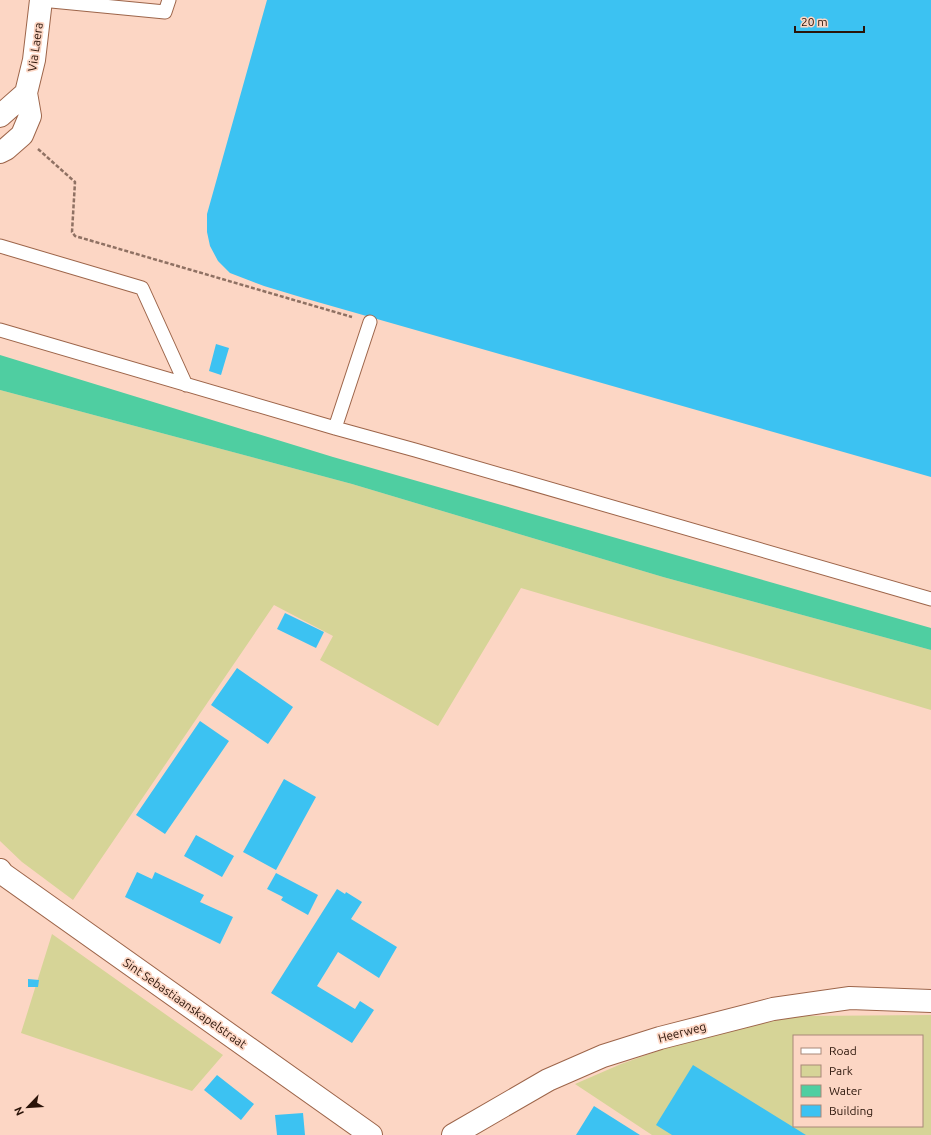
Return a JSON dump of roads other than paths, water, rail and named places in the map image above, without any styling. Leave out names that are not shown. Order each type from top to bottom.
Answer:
[{"type":"street","name":"Via Laera","points":[[0,152],[6,149],[22,135],[30,116],[26,93],[34,60],[41,0]]},
{"type":"street","points":[[0,116],[26,93]]},
{"type":"street","name":"Sint Sebastiaanskapelstraat","points":[[0,870],[3,874],[372,1135]]},
{"type":"street","name":"Heerweg","points":[[453,1135],[548,1080],[604,1056],[660,1038],[773,1009],[835,1000],[850,998],[931,1001]]},
{"type":"lane","points":[[41,0],[165,12],[169,0]]},
{"type":"lane","points":[[0,246],[142,288],[186,385]]},
{"type":"lane","points":[[335,428],[370,322]]},
{"type":"lane","points":[[0,330],[186,385],[931,599]]},
{"type":"water","points":[[0,355],[333,457],[931,628],[931,650],[663,577],[352,484],[0,390]]}]
